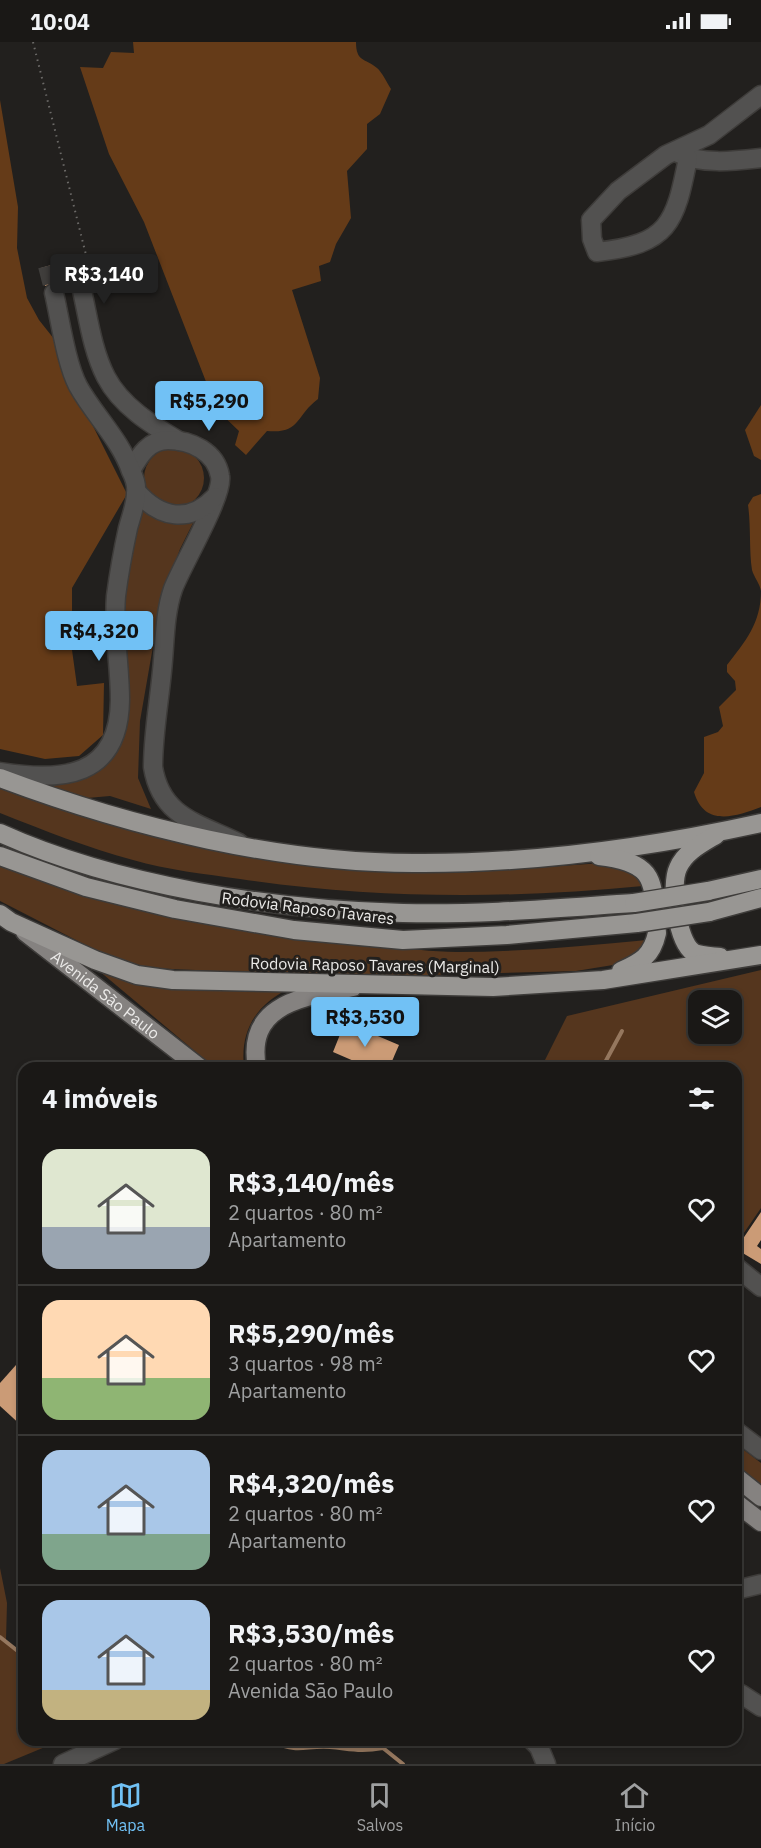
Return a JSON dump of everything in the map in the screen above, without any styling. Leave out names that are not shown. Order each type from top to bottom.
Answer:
[{"type":"highway","points":[[0,778],[102,814],[157,829],[337,859],[424,863],[581,853],[722,832],[761,823]]},
{"type":"highway","points":[[722,832],[686,855],[678,868],[674,881],[680,928],[686,944],[698,954],[753,957]]},
{"type":"highway","name":"Rodovia Raposo Tavares","points":[[0,833],[88,867],[176,887],[294,906],[403,913],[634,903],[708,891],[761,879]]},
{"type":"highway","points":[[581,853],[619,858],[635,864],[651,881],[657,933],[649,956],[603,980]]},
{"type":"highway","name":"Rodovia Raposo Tavares","points":[[0,856],[86,887],[175,909],[294,930],[403,940],[507,935],[637,923],[709,912],[761,898]]},
{"type":"highway","name":"Rodovia Raposo Tavares (Marginal)","points":[[6,918],[95,960],[137,975],[231,983],[493,987],[603,980],[753,957]]},
{"type":"main road","name":"Avenida São Paulo","points":[[6,918],[192,1062]]},
{"type":"main road","points":[[256,1062],[255,1048],[259,1034],[275,1010],[301,998],[364,985]]},
{"type":"main road","points":[[742,1482],[761,1497]]},
{"type":"main road","points":[[742,1508],[761,1522]]},
{"type":"street","points":[[682,155],[761,95]]},
{"type":"street","points":[[682,155],[679,206],[663,231],[631,248],[597,252],[592,239],[591,220],[618,191],[666,155],[682,155],[726,162],[761,158]]},
{"type":"street","points":[[0,772],[26,777],[69,776],[96,765],[110,743],[118,717],[120,700],[114,621],[121,560],[136,492],[131,470],[119,445],[77,384],[55,298],[86,289],[91,332],[106,377],[146,421],[179,441],[203,449],[216,464],[220,475],[219,494],[184,562],[172,592],[165,628],[153,767],[159,791],[173,811],[240,844]]},
{"type":"street","points":[[131,470],[146,448],[157,441],[179,441]]},
{"type":"street","points":[[136,492],[147,504],[161,512],[180,514],[204,509],[219,494]]},
{"type":"street","points":[[742,1272],[761,1287]]},
{"type":"street","points":[[742,1436],[761,1450]]},
{"type":"street","points":[[742,1514],[761,1532]]},
{"type":"street","points":[[742,1589],[761,1584]]},
{"type":"street","points":[[742,1598],[761,1595]]},
{"type":"street","points":[[742,1695],[761,1707]]},
{"type":"street","points":[[63,1764],[101,1746]]},
{"type":"street","points":[[91,1764],[107,1746]]},
{"type":"path","points":[[33,42],[86,289]]},
{"type":"shaded area","points":[[133,42],[356,42],[359,56],[379,70],[391,89],[380,114],[367,124],[367,149],[347,171],[351,218],[336,244],[330,262],[319,266],[321,281],[292,290],[320,378],[318,399],[292,427],[286,430],[267,431],[246,455],[235,445],[239,431],[217,410],[144,222],[109,154],[80,67],[103,68],[111,52],[134,53]]},
{"type":"shaded area","points":[[0,100],[18,207],[17,248],[27,298],[39,320],[62,349],[73,386],[127,494],[72,588],[72,650],[77,686],[104,683],[103,735],[79,756],[45,759],[0,749]]},
{"type":"shaded area","points":[[761,405],[761,460],[754,456],[745,430]]},
{"type":"shaded area","points":[[174,448],[195,457],[204,478],[195,499],[174,508],[153,499],[144,478],[153,457]]},
{"type":"shaded area","points":[[761,494],[761,591],[752,570],[748,505],[753,497]]},
{"type":"shaded area","points":[[140,507],[172,524],[193,523],[180,549],[160,606],[140,721],[138,778],[151,809],[110,796],[76,799],[31,782],[66,782],[82,777],[96,769],[108,758],[118,745],[125,729],[129,698],[123,606]]},
{"type":"shaded area","points":[[761,591],[761,807],[731,816],[713,815],[705,811],[694,792],[704,773],[704,737],[718,732],[723,726],[719,707],[736,690],[735,681],[727,672],[727,665],[751,631],[758,613]]},
{"type":"shaded area","points":[[0,785],[47,803],[419,872],[506,870],[616,862],[636,874],[643,886],[541,893],[441,895],[291,886],[186,871],[99,850],[0,813]]},
{"type":"shaded area","points":[[0,865],[93,897],[187,920],[331,942],[429,951],[481,952],[647,940],[643,951],[632,958],[613,965],[576,971],[356,977],[150,968],[107,956],[0,901]]},
{"type":"shaded area","points":[[98,970],[288,989],[267,1003],[252,1021],[247,1031],[244,1062],[208,1062]]},
{"type":"shaded area","points":[[761,970],[761,1208],[742,1236],[742,1062],[544,1062],[567,1016]]},
{"type":"shaded area","points":[[742,1449],[761,1463],[761,1490],[742,1474]]},
{"type":"shaded area","points":[[0,1568],[7,1603],[6,1640],[18,1651],[18,1746],[48,1746],[0,1764]]},
{"type":"building","points":[[82,256],[87,277],[79,275],[74,277],[70,289],[65,290],[57,282],[45,286],[41,268]]},
{"type":"building","points":[[345,1022],[399,1045],[392,1062],[356,1062],[333,1052]]},
{"type":"building","points":[[761,1212],[761,1240],[757,1246],[761,1249],[761,1264],[742,1253],[742,1240]]},
{"type":"building","points":[[18,1363],[18,1422],[0,1406],[0,1383]]},
{"type":"waterway","points":[[605,1062],[622,1031]]},
{"type":"waterway","points":[[0,1637],[18,1651]]},
{"type":"waterway","points":[[283,1746],[362,1750],[383,1748],[403,1764]]},
{"type":"tunnel","points":[[75,258],[81,286]]},
{"type":"tunnel","points":[[47,266],[54,293]]}]
